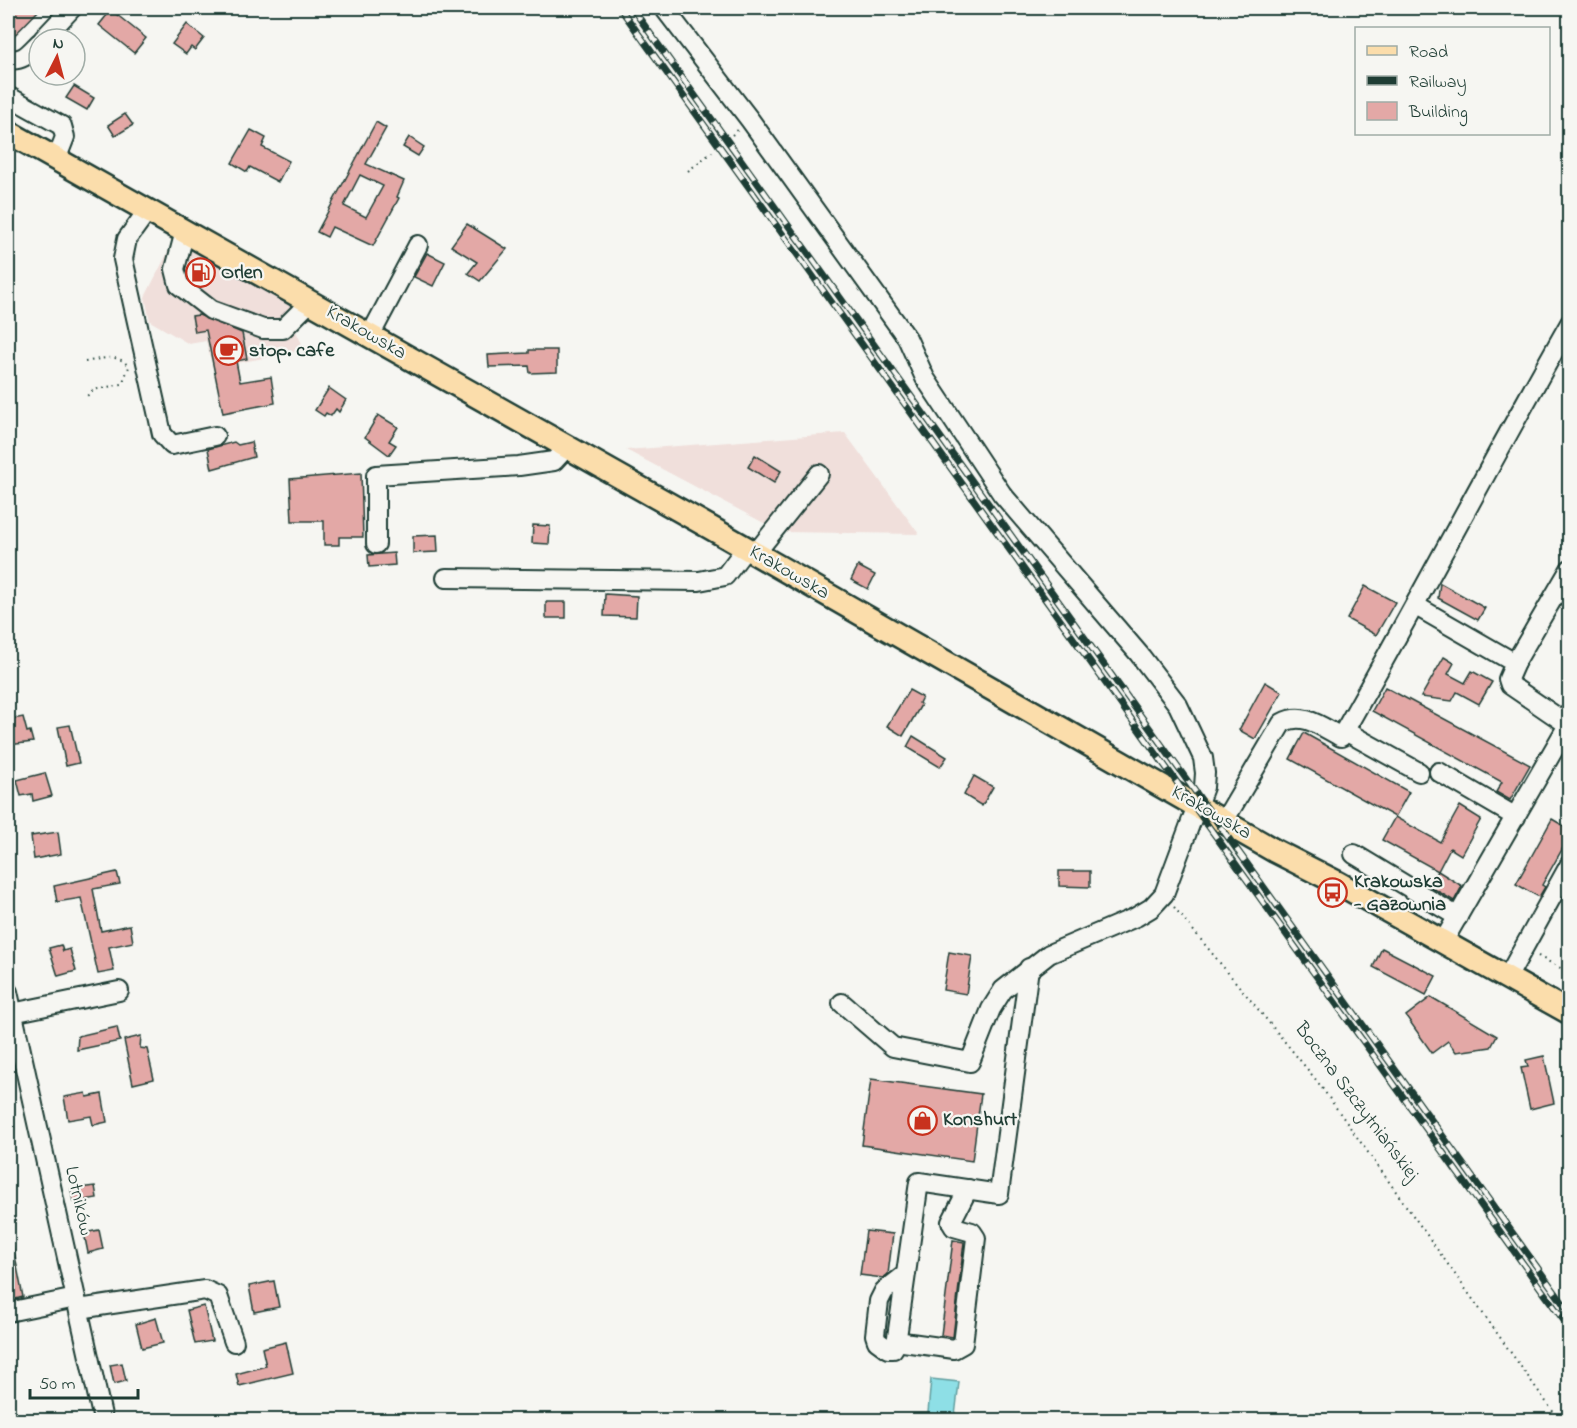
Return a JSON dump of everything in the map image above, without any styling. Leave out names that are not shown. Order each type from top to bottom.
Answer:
[{"type":"main road","name":"Krakowska","points":[[8,132],[1224,821],[1569,1013]]},
{"type":"street","points":[[54,27],[72,8]]},
{"type":"street","points":[[664,8],[750,120],[907,338],[925,378],[1002,494],[1139,654],[1178,705],[1203,758],[1204,787],[1164,894],[1151,908],[1072,942],[1029,968],[1003,990],[970,1062],[893,1047],[842,1003]]},
{"type":"street","points":[[8,59],[16,60],[27,56]]},
{"type":"street","points":[[8,96],[62,126],[65,137],[56,160]]},
{"type":"street","points":[[148,210],[127,238],[123,259],[162,434],[172,446],[215,436]]},
{"type":"street","points":[[185,231],[175,269],[179,285],[211,310],[263,328],[283,329],[310,302]]},
{"type":"street","points":[[370,336],[418,244]]},
{"type":"street","points":[[1224,821],[1282,723],[1293,718],[1305,719],[1341,737],[1416,606],[1506,434],[1569,323]]},
{"type":"street","points":[[376,544],[376,475],[519,466],[554,461],[566,448]]},
{"type":"street","points":[[446,578],[699,581],[725,576],[751,551],[819,474]]},
{"type":"street","points":[[1443,942],[1569,725],[1510,685],[1508,679],[1569,570]]},
{"type":"street","points":[[1416,606],[1515,663]]},
{"type":"street","points":[[1345,731],[1419,772]]},
{"type":"street","points":[[1439,772],[1516,817]]},
{"type":"street","points":[[1354,854],[1458,917]]},
{"type":"street","points":[[1507,978],[1569,864]]},
{"type":"street","points":[[968,1189],[951,1222],[954,1227],[972,1232],[976,1239],[963,1344],[954,1350],[896,1341],[919,1182],[968,1189],[999,1194],[1029,968]]},
{"type":"street","points":[[12,1013],[119,991]]},
{"type":"street","name":"Lotników","points":[[8,992],[103,1420]]},
{"type":"street","points":[[8,1312],[205,1290],[218,1296],[234,1341]]},
{"type":"path","points":[[688,171],[712,152]]},
{"type":"path","points":[[86,362],[119,357],[129,367],[122,384],[93,390],[87,396]]},
{"type":"path","name":"Boczna Szczytniańskiej","points":[[1164,894],[1317,1082],[1559,1420]]},
{"type":"path","points":[[1545,959],[1569,973]]},
{"type":"shaded area","name":"Orlen","points":[[150,222],[321,318],[304,320],[295,329],[302,344],[294,352],[213,368],[206,341],[189,344],[150,321],[145,297],[172,244],[170,238]]},
{"type":"shaded area","points":[[845,433],[919,534],[781,532],[626,450]]},
{"type":"water","points":[[931,1379],[959,1382],[955,1416],[928,1413]]},
{"type":"building","points":[[8,8],[41,8],[8,42]]},
{"type":"building","points":[[111,10],[146,38],[134,53],[99,25]]},
{"type":"building","points":[[187,24],[204,38],[195,50],[191,47],[186,54],[172,44]]},
{"type":"building","points":[[76,87],[94,98],[87,110],[66,98]]},
{"type":"building","points":[[125,114],[133,125],[115,136],[108,125]]},
{"type":"building","points":[[376,122],[386,128],[366,164],[404,181],[397,197],[399,198],[373,246],[332,227],[327,237],[317,232]],"holes":[[[360,175],[383,186],[366,217],[344,206]]]},
{"type":"building","points":[[251,130],[266,138],[262,147],[289,161],[278,182],[250,167],[247,172],[232,163]]},
{"type":"building","points":[[409,137],[424,147],[418,156],[403,147]]},
{"type":"building","points":[[467,224],[507,249],[480,281],[468,273],[477,262],[451,246]]},
{"type":"building","points":[[427,253],[445,262],[433,286],[414,277]]},
{"type":"building","points":[[199,315],[242,333],[247,359],[236,361],[240,382],[271,377],[275,403],[223,413],[206,330],[195,332],[192,316]]},
{"type":"building","points":[[529,350],[557,350],[557,372],[530,373],[529,366],[489,367],[488,355],[529,353]]},
{"type":"building","points":[[329,388],[346,400],[339,412],[336,409],[331,416],[326,413],[324,416],[315,410]]},
{"type":"building","points":[[378,415],[398,427],[389,441],[396,445],[389,455],[365,437]]},
{"type":"building","points":[[234,442],[238,445],[251,442],[254,457],[212,469],[208,449]]},
{"type":"building","points":[[755,455],[781,471],[774,483],[748,467]]},
{"type":"building","points":[[361,473],[363,537],[339,537],[339,545],[324,545],[324,521],[292,521],[290,479]]},
{"type":"building","points":[[533,525],[550,526],[549,544],[532,543]]},
{"type":"building","points":[[437,535],[438,552],[413,553],[413,536]]},
{"type":"building","points":[[394,553],[395,565],[369,567],[368,555]]},
{"type":"building","points":[[858,566],[875,575],[868,589],[851,580]]},
{"type":"building","points":[[1440,583],[1485,608],[1478,620],[1438,598]]},
{"type":"building","points":[[1365,586],[1395,602],[1376,635],[1347,619]]},
{"type":"building","points":[[605,594],[637,596],[636,617],[604,616]]},
{"type":"building","points":[[546,602],[566,602],[566,618],[546,618]]},
{"type":"building","points":[[1444,657],[1454,663],[1448,674],[1465,683],[1472,671],[1492,682],[1479,704],[1457,692],[1452,701],[1421,697]]},
{"type":"building","points":[[1265,682],[1282,692],[1255,739],[1239,730]]},
{"type":"building","points":[[1385,687],[1530,765],[1510,800],[1496,792],[1502,782],[1372,711]]},
{"type":"building","points":[[909,690],[922,697],[919,703],[921,705],[903,736],[887,726]]},
{"type":"building","points":[[23,717],[27,732],[30,731],[33,742],[8,745],[8,720]]},
{"type":"building","points":[[70,725],[79,763],[66,766],[58,727]]},
{"type":"building","points":[[1304,733],[1409,792],[1395,817],[1290,759]]},
{"type":"building","points":[[913,736],[947,757],[940,767],[907,747]]},
{"type":"building","points":[[45,773],[52,796],[33,801],[32,794],[21,796],[17,780]]},
{"type":"building","points":[[974,776],[993,787],[982,806],[964,795]]},
{"type":"building","points":[[1460,806],[1481,819],[1461,855],[1450,848],[1438,871],[1382,840],[1395,817],[1440,842]]},
{"type":"building","points":[[1552,819],[1569,829],[1569,837],[1542,885],[1545,887],[1539,897],[1516,884]]},
{"type":"building","points":[[58,832],[61,854],[34,859],[31,836]]},
{"type":"building","points":[[1059,871],[1090,871],[1090,887],[1059,886]]},
{"type":"building","points":[[1438,871],[1462,886],[1454,901],[1429,886]]},
{"type":"building","points":[[117,872],[120,884],[93,889],[101,931],[130,925],[133,942],[109,947],[114,971],[98,974],[81,898],[57,902],[54,886]]},
{"type":"building","points":[[61,945],[63,951],[70,949],[76,971],[58,976],[49,948]]},
{"type":"building","points":[[1382,948],[1436,976],[1426,995],[1373,967]]},
{"type":"building","points":[[949,952],[972,956],[966,994],[943,990]]},
{"type":"building","points":[[1431,997],[1497,1036],[1491,1047],[1456,1052],[1448,1041],[1432,1053],[1406,1016]]},
{"type":"building","points":[[117,1027],[120,1041],[77,1050],[78,1036]]},
{"type":"building","points":[[141,1036],[140,1048],[147,1049],[154,1079],[133,1084],[124,1040]]},
{"type":"building","points":[[1544,1056],[1554,1103],[1530,1109],[1521,1068],[1528,1067],[1526,1060]]},
{"type":"building","name":"Konshurt","points":[[871,1079],[981,1094],[972,1161],[862,1145]]},
{"type":"building","points":[[86,1093],[87,1097],[102,1094],[107,1122],[93,1125],[91,1116],[68,1120],[64,1097]]},
{"type":"building","points":[[95,1186],[97,1198],[73,1202],[71,1189]]},
{"type":"building","points":[[99,1230],[103,1249],[88,1253],[84,1233]]},
{"type":"building","points":[[866,1231],[893,1234],[888,1274],[883,1278],[860,1275]]},
{"type":"building","points":[[953,1240],[964,1242],[953,1337],[941,1335]]},
{"type":"building","points":[[13,1246],[23,1297],[8,1301],[8,1247]]},
{"type":"building","points":[[274,1281],[279,1307],[254,1312],[249,1286]]},
{"type":"building","points":[[204,1306],[212,1341],[195,1344],[187,1310]]},
{"type":"building","points":[[156,1318],[163,1343],[142,1348],[136,1324]]},
{"type":"building","points":[[286,1342],[293,1373],[239,1386],[236,1374],[266,1366],[262,1348]]},
{"type":"building","points":[[122,1363],[126,1381],[114,1384],[110,1365]]},
{"type":"railway","points":[[620,8],[1570,1329]]},
{"type":"railway","points":[[632,8],[1570,1313]]},
{"type":"place","name":"Orlen","points":[[200,273]]},
{"type":"place","name":"stop. cafe","points":[[228,351]]},
{"type":"place","name":"Krakowska - Gazownia","points":[[1333,893]]},
{"type":"place","name":"Konshurt","points":[[922,1120]]}]
